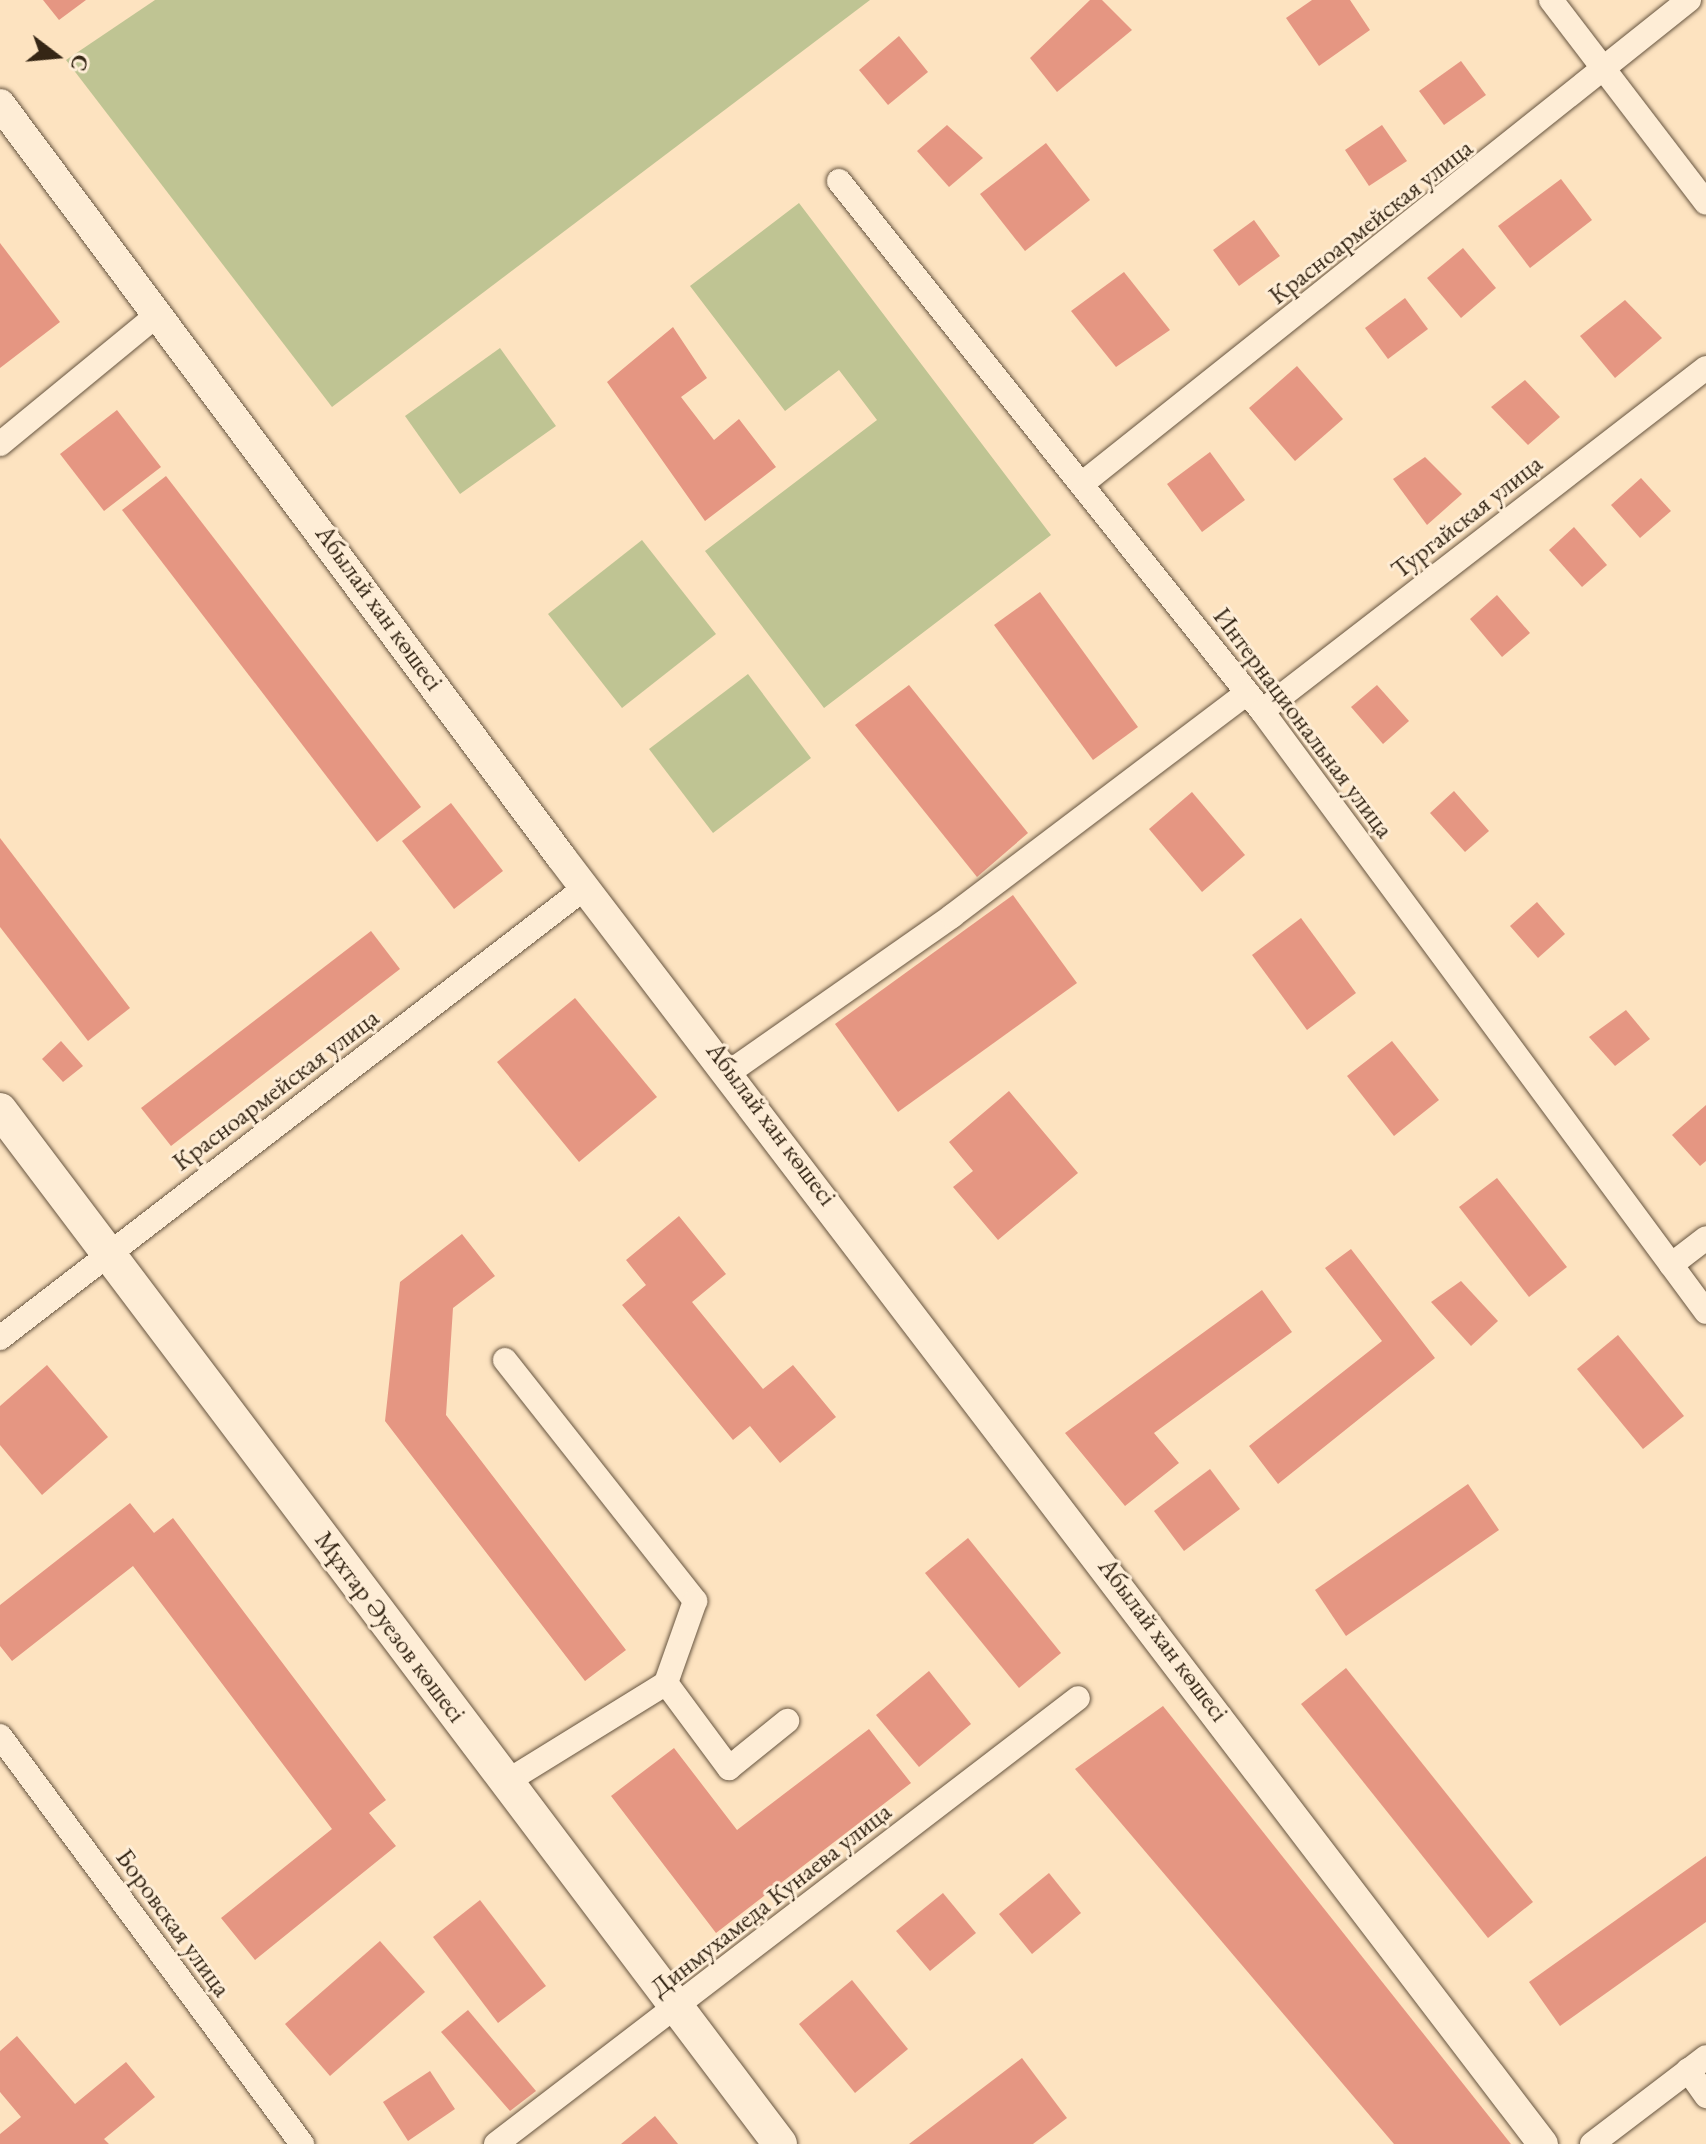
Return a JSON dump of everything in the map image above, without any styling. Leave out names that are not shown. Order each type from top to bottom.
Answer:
[{"type":"main road","name":"Мұхтар Әуезов көшесі","points":[[0,1110],[110,1252],[675,2009],[780,2144]]},
{"type":"street","points":[[1551,0],[1706,203]]},
{"type":"street","name":"Красноармейская улица","points":[[1083,483],[1607,72],[1689,0]]},
{"type":"street","name":"Абылай хан көшесі","points":[[0,104],[586,887],[731,1071],[1543,2144]]},
{"type":"street","name":"Интернациональная улица","points":[[839,181],[1255,702],[1706,1312]]},
{"type":"street","points":[[0,444],[158,314]]},
{"type":"street","name":"Тургайская улица","points":[[731,1071],[1255,702],[1706,368]]},
{"type":"street","name":"Красноармейская улица","points":[[0,1338],[586,887]]},
{"type":"street","points":[[1671,1265],[1706,1238]]},
{"type":"street","points":[[505,1360],[695,1601],[666,1683],[506,1782]]},
{"type":"street","points":[[666,1683],[729,1768],[787,1721]]},
{"type":"street","name":"Динмухамеда Кунаева улица","points":[[496,2144],[1078,1698]]},
{"type":"street","name":"Боровская улица","points":[[0,1736],[302,2144]]},
{"type":"street","points":[[1592,2144],[1697,2064],[1706,2096]]},
{"type":"green space","points":[[155,0],[870,0],[332,407],[66,60]]},
{"type":"green space","points":[[799,203],[1051,535],[824,708],[705,551],[877,420],[839,370],[785,411],[690,286]]},
{"type":"green space","points":[[500,348],[556,426],[460,494],[405,416]]},
{"type":"green space","points":[[642,540],[716,634],[622,708],[548,614]]},
{"type":"green space","points":[[748,674],[811,758],[713,833],[649,749]]},
{"type":"building","points":[[43,0],[86,0],[59,20]]},
{"type":"building","points":[[1090,0],[1102,0],[1132,30],[1057,92],[1030,58]]},
{"type":"building","points":[[1312,0],[1350,0],[1370,30],[1319,66],[1286,18]]},
{"type":"building","points":[[899,36],[928,72],[888,105],[859,70]]},
{"type":"building","points":[[1461,61],[1486,95],[1444,125],[1419,91]]},
{"type":"building","points":[[947,125],[983,158],[949,187],[917,151]]},
{"type":"building","points":[[1382,125],[1407,161],[1369,186],[1345,150]]},
{"type":"building","points":[[1046,143],[1090,200],[1025,251],[980,194]]},
{"type":"building","points":[[1561,179],[1592,220],[1530,268],[1498,226]]},
{"type":"building","points":[[1254,220],[1280,256],[1239,286],[1213,250]]},
{"type":"building","points":[[0,243],[60,322],[0,368]]},
{"type":"building","points":[[1463,248],[1496,288],[1461,318],[1427,278]]},
{"type":"building","points":[[1124,272],[1170,330],[1116,367],[1071,311]]},
{"type":"building","points":[[1405,298],[1428,329],[1388,359],[1365,328]]},
{"type":"building","points":[[1625,300],[1662,338],[1615,378],[1580,336]]},
{"type":"building","points":[[673,327],[707,378],[681,397],[714,440],[739,419],[776,467],[705,521],[607,382]]},
{"type":"building","points":[[1297,366],[1343,419],[1295,461],[1249,408]]},
{"type":"building","points":[[1525,380],[1560,417],[1528,445],[1491,407]]},
{"type":"building","points":[[117,410],[161,467],[104,511],[60,454]]},
{"type":"building","points":[[1210,452],[1245,500],[1202,532],[1167,484]]},
{"type":"building","points":[[1425,457],[1462,494],[1427,525],[1393,479]]},
{"type":"building","points":[[166,476],[421,807],[377,842],[122,510]]},
{"type":"building","points":[[1641,478],[1671,511],[1640,538],[1611,505]]},
{"type":"building","points":[[1574,527],[1607,565],[1582,587],[1549,550]]},
{"type":"building","points":[[1040,592],[1138,727],[1093,760],[994,625]]},
{"type":"building","points":[[1497,595],[1530,633],[1502,657],[1470,619]]},
{"type":"building","points":[[909,685],[1028,833],[977,877],[855,725]]},
{"type":"building","points":[[1377,685],[1409,721],[1383,744],[1351,707]]},
{"type":"building","points":[[1454,791],[1489,831],[1465,852],[1430,813]]},
{"type":"building","points":[[1192,792],[1245,855],[1202,892],[1149,829]]},
{"type":"building","points":[[451,803],[503,871],[454,909],[402,841]]},
{"type":"building","points":[[0,838],[130,1008],[88,1041],[0,927]]},
{"type":"building","points":[[1013,895],[1077,983],[898,1112],[835,1024]]},
{"type":"building","points":[[1537,902],[1565,934],[1538,958],[1510,926]]},
{"type":"building","points":[[1301,918],[1356,993],[1307,1030],[1252,955]]},
{"type":"building","points":[[371,931],[400,969],[171,1146],[141,1108]]},
{"type":"building","points":[[575,998],[657,1097],[579,1162],[497,1062]]},
{"type":"building","points":[[1626,1010],[1650,1039],[1615,1066],[1589,1037]]},
{"type":"building","points":[[61,1041],[83,1066],[63,1082],[42,1059]]},
{"type":"building","points":[[1392,1041],[1439,1100],[1394,1136],[1347,1076]]},
{"type":"building","points":[[1009,1091],[1078,1173],[998,1240],[953,1187],[973,1171],[949,1142]]},
{"type":"building","points":[[1706,1105],[1706,1161],[1700,1166],[1672,1135]]},
{"type":"building","points":[[1497,1178],[1567,1267],[1529,1297],[1459,1207]]},
{"type":"building","points":[[679,1216],[726,1274],[692,1302],[763,1389],[793,1365],[836,1417],[780,1463],[750,1426],[733,1440],[622,1305],[646,1285],[626,1260]]},
{"type":"building","points":[[462,1234],[495,1276],[453,1308],[446,1415],[626,1650],[585,1681],[385,1421],[400,1282]]},
{"type":"building","points":[[1351,1249],[1435,1358],[1278,1484],[1249,1446],[1382,1341],[1325,1268]]},
{"type":"building","points":[[1461,1281],[1498,1321],[1471,1346],[1431,1302]]},
{"type":"building","points":[[1262,1290],[1292,1332],[1154,1433],[1179,1463],[1125,1506],[1065,1433]]},
{"type":"building","points":[[1618,1335],[1684,1416],[1643,1449],[1577,1369]]},
{"type":"building","points":[[47,1365],[108,1437],[42,1495],[0,1445],[0,1406]]},
{"type":"building","points":[[1210,1469],[1240,1509],[1184,1551],[1154,1511]]},
{"type":"building","points":[[1468,1484],[1499,1530],[1346,1636],[1315,1590]]},
{"type":"building","points":[[130,1503],[154,1533],[173,1518],[386,1800],[369,1813],[396,1846],[255,1960],[221,1918],[332,1829],[133,1566],[12,1661],[0,1646],[0,1605]]},
{"type":"building","points":[[968,1538],[1061,1653],[1019,1688],[925,1573]]},
{"type":"building","points":[[1346,1668],[1533,1902],[1488,1938],[1301,1704]]},
{"type":"building","points":[[929,1671],[971,1724],[919,1767],[876,1715]]},
{"type":"building","points":[[1163,1706],[1511,2144],[1394,2144],[1075,1769]]},
{"type":"building","points":[[869,1729],[911,1783],[716,1933],[611,1796],[674,1748],[737,1830]]},
{"type":"building","points":[[1706,1856],[1706,1922],[1560,2026],[1529,1982]]},
{"type":"building","points":[[1049,1873],[1081,1913],[1032,1954],[999,1914]]},
{"type":"building","points":[[943,1893],[976,1933],[930,1971],[896,1931]]},
{"type":"building","points":[[480,1900],[546,1986],[498,2023],[433,1937]]},
{"type":"building","points":[[380,1941],[425,1992],[330,2076],[285,2024]]},
{"type":"building","points":[[852,1980],[908,2049],[855,2093],[799,2024]]},
{"type":"building","points":[[468,2010],[536,2091],[510,2111],[441,2032]]},
{"type":"building","points":[[17,2036],[75,2104],[126,2062],[155,2097],[104,2139],[109,2144],[0,2144],[0,2134],[21,2117],[0,2092],[0,2051]]},
{"type":"building","points":[[1022,2058],[1067,2118],[1033,2144],[909,2144]]},
{"type":"building","points":[[430,2071],[455,2109],[408,2141],[383,2102]]},
{"type":"building","points":[[655,2116],[678,2144],[621,2144]]}]
